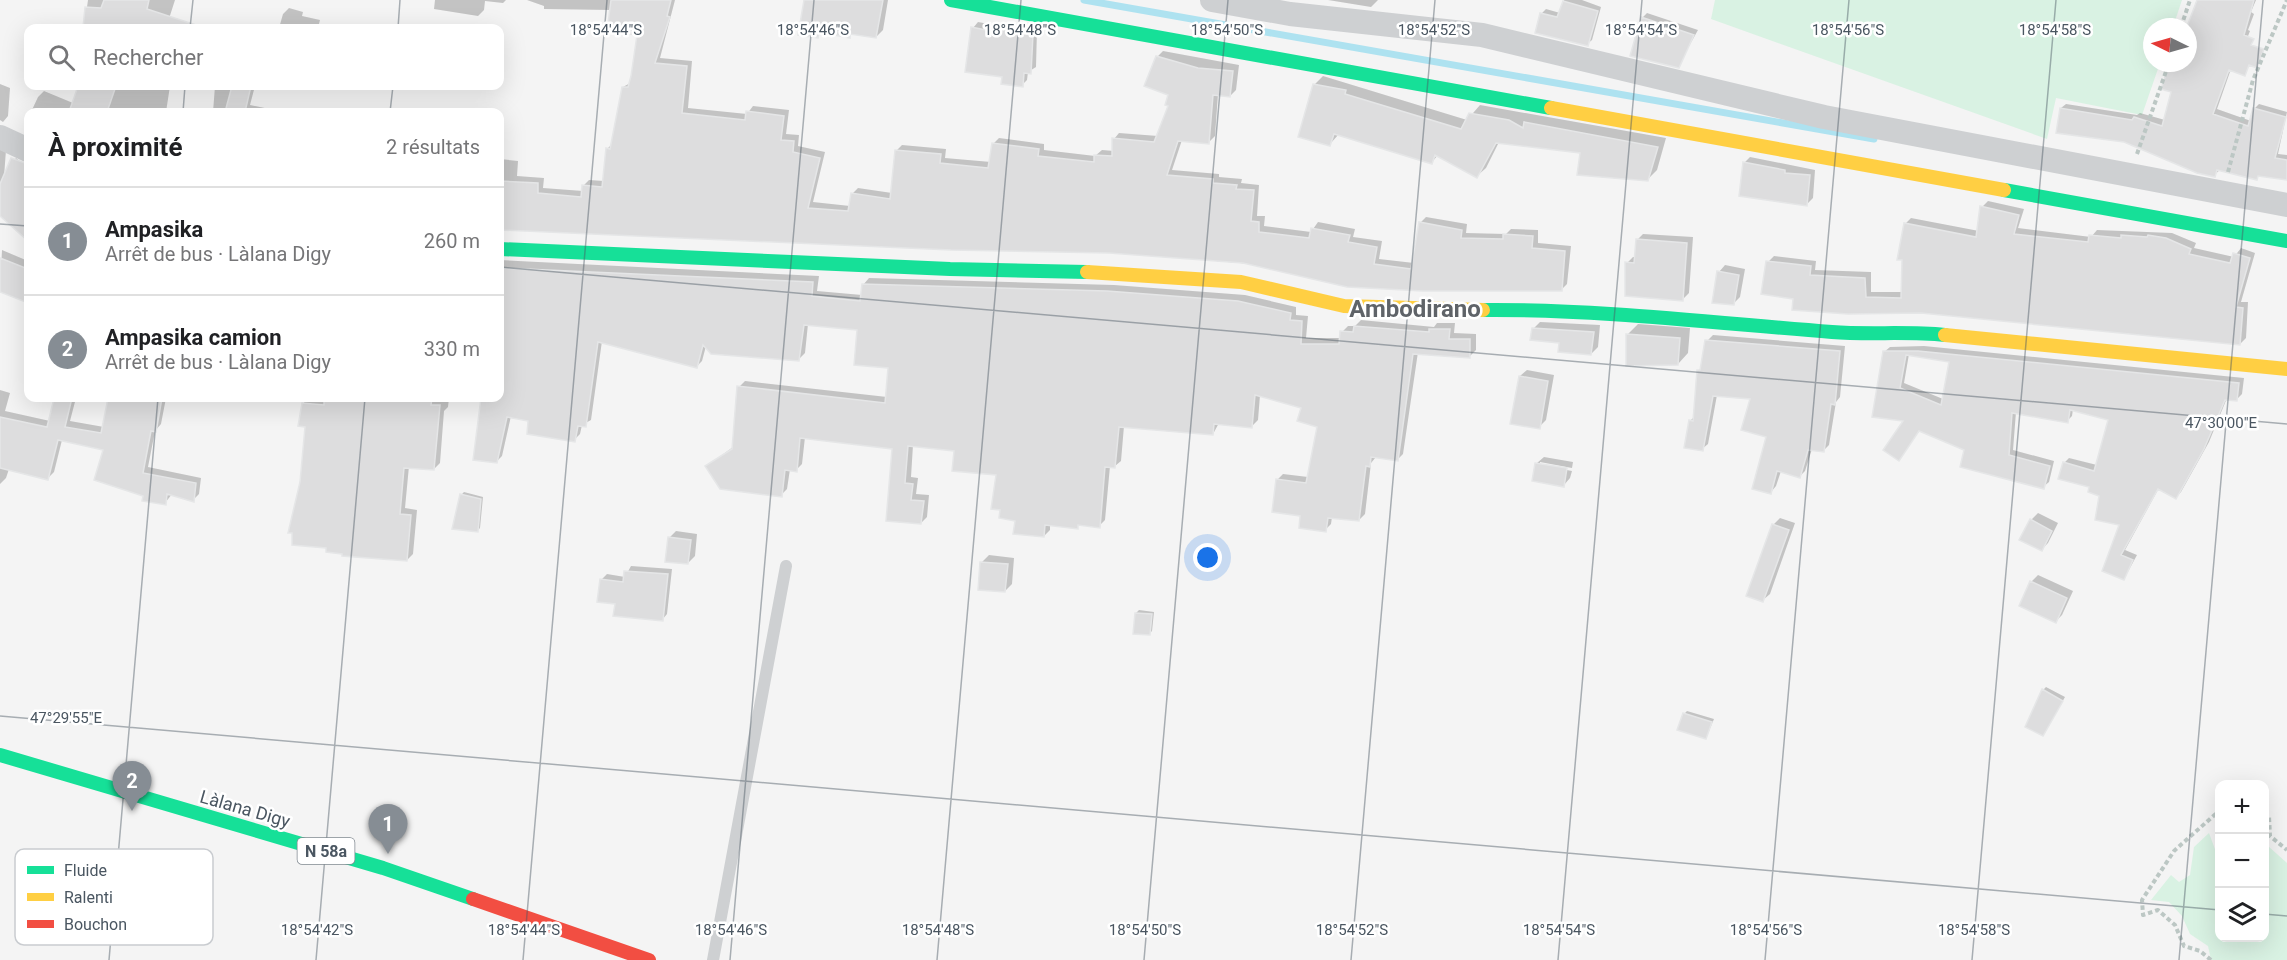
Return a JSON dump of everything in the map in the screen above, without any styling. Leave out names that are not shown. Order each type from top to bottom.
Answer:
[{"type":"street","points":[[951,0],[2287,241]]},
{"type":"street","points":[[1212,0],[1290,14],[1482,35],[1824,117],[2287,205]]},
{"type":"street","points":[[0,137],[24,148]]},
{"type":"street","points":[[504,249],[950,269],[1108,272],[1241,282],[1344,306],[1423,310],[1547,309],[1847,333],[1919,332],[2287,369]]},
{"type":"street","name":"Làlana Digy","points":[[0,755],[383,868],[649,960]]},
{"type":"lane","points":[[713,960],[786,566]]},
{"type":"path","points":[[2184,18],[2190,0]]},
{"type":"path","points":[[2223,193],[2253,80],[2287,0]]},
{"type":"path","points":[[2130,175],[2166,72]]},
{"type":"path","points":[[2211,960],[2200,951],[2184,946],[2175,925],[2158,910],[2143,915],[2142,900],[2174,851],[2215,814]]},
{"type":"path","points":[[2269,815],[2270,836],[2287,850]]},
{"type":"green space","points":[[1715,0],[2182,0],[2176,18],[2143,18],[2143,72],[2157,72],[2142,115],[2056,98],[2047,139],[1711,19]]},
{"type":"green space","points":[[2209,833],[2215,849],[2215,942],[2269,942],[2269,847],[2287,863],[2287,960],[2211,960],[2208,946],[2190,934],[2182,916],[2169,902],[2151,900],[2171,875],[2179,882],[2190,875],[2194,847]]},
{"type":"building","points":[[104,0],[149,0],[147,9],[193,24],[83,24],[85,7],[101,8]]},
{"type":"building","points":[[611,0],[671,0],[667,16],[670,17],[655,63],[687,66],[682,113],[745,120],[746,111],[784,116],[781,140],[794,141],[793,152],[820,158],[808,208],[848,211],[851,193],[890,199],[895,150],[941,154],[940,163],[988,168],[992,143],[1039,149],[1038,156],[1094,162],[1094,155],[1112,156],[1112,138],[1154,142],[1168,106],[1165,105],[1168,95],[1144,86],[1156,56],[1198,68],[1233,71],[1230,97],[1213,95],[1209,144],[1178,141],[1167,175],[1213,179],[1213,183],[1237,185],[1236,189],[1254,190],[1251,221],[1259,222],[1259,232],[1309,238],[1311,228],[1350,235],[1348,242],[1377,247],[1374,264],[1411,269],[1419,222],[1462,230],[1461,238],[1503,239],[1503,234],[1533,236],[1532,248],[1565,251],[1562,291],[1423,291],[1347,287],[1243,263],[1109,253],[951,250],[504,230],[504,181],[538,183],[538,193],[581,197],[582,185],[602,187],[606,148],[610,149],[622,87],[628,87],[637,35],[607,31]]},
{"type":"building","points":[[804,0],[883,0],[876,38],[850,34],[850,38],[819,32],[818,38],[798,35]]},
{"type":"building","points":[[2197,0],[2254,0],[2244,35],[2254,39],[2251,45],[2264,49],[2257,68],[2249,65],[2245,76],[2229,70],[2213,114],[2248,126],[2253,108],[2286,117],[2275,158],[2287,160],[2287,180],[2258,176],[2257,180],[2217,170],[2215,177],[2197,173],[2124,142],[2056,133],[2060,108],[2132,120],[2134,117],[2162,126],[2171,92],[2161,89],[2167,72],[2197,72],[2197,18],[2190,18]]},
{"type":"building","points":[[1563,1],[1598,11],[1588,46],[1535,33],[1540,13],[1557,17]]},
{"type":"building","points":[[1641,17],[1694,35],[1679,68],[1630,56]]},
{"type":"building","points":[[971,27],[1001,33],[1002,28],[1033,34],[1031,74],[1024,73],[1023,87],[1001,84],[1002,77],[965,72]]},
{"type":"building","points":[[1313,84],[1346,90],[1345,94],[1461,129],[1469,113],[1509,120],[1523,128],[1524,122],[1658,147],[1648,181],[1577,175],[1580,153],[1496,143],[1477,178],[1435,155],[1432,164],[1334,134],[1330,146],[1298,137]]},
{"type":"building","points":[[77,90],[115,90],[108,108],[70,108]]},
{"type":"building","points":[[231,90],[250,90],[246,108],[226,108]]},
{"type":"building","points":[[11,158],[24,163],[24,237],[0,216],[0,184]]},
{"type":"building","points":[[1743,162],[1785,170],[1785,173],[1810,175],[1807,206],[1739,196]]},
{"type":"building","points":[[1980,206],[2019,215],[2014,234],[2088,242],[2089,235],[2121,238],[2121,235],[2147,237],[2148,235],[2166,238],[2191,249],[2189,254],[2230,263],[2233,253],[2250,258],[2236,307],[2243,308],[2240,345],[1921,313],[1848,314],[1792,310],[1793,299],[1761,294],[1766,261],[1811,266],[1810,275],[1865,278],[1866,297],[1901,298],[1902,260],[1897,260],[1904,223],[1976,237]]},
{"type":"building","points":[[1636,239],[1687,243],[1683,301],[1625,296],[1625,262],[1634,263]]},
{"type":"building","points":[[0,258],[24,267],[24,301],[0,292]]},
{"type":"building","points":[[504,268],[813,282],[812,296],[860,301],[862,284],[1107,291],[1238,301],[1291,313],[1290,320],[1302,321],[1301,344],[1339,344],[1340,331],[1353,332],[1354,326],[1429,332],[1429,329],[1450,329],[1449,339],[1470,339],[1470,358],[1413,354],[1398,461],[1371,457],[1370,467],[1366,466],[1359,521],[1328,518],[1326,532],[1299,528],[1300,516],[1272,512],[1276,479],[1306,483],[1317,427],[1297,421],[1301,408],[1255,395],[1252,428],[1214,424],[1213,435],[1119,427],[1115,468],[1105,467],[1100,528],[1078,525],[1078,529],[1045,525],[1044,537],[1013,534],[1015,521],[999,518],[1000,510],[991,509],[996,475],[952,471],[954,451],[908,446],[905,483],[913,484],[911,500],[924,501],[921,524],[886,521],[892,449],[800,438],[797,472],[785,470],[782,497],[720,489],[705,466],[732,449],[737,386],[885,403],[888,368],[854,365],[857,330],[804,325],[799,361],[711,354],[703,345],[697,368],[598,342],[586,427],[578,426],[575,442],[527,434],[528,421],[507,417],[497,463],[473,460],[480,402],[504,402]]},
{"type":"building","points":[[1717,271],[1739,275],[1734,305],[1712,303]]},
{"type":"building","points":[[1532,328],[1594,332],[1591,355],[1558,352],[1559,343],[1530,340]]},
{"type":"building","points":[[1626,334],[1680,338],[1678,365],[1626,366]]},
{"type":"building","points":[[1705,340],[1840,351],[1835,405],[1831,404],[1824,452],[1808,450],[1800,478],[1777,471],[1771,494],[1752,489],[1766,437],[1741,430],[1750,399],[1713,396],[1703,451],[1684,448],[1689,420],[1693,421],[1697,370],[1700,370]]},
{"type":"building","points":[[1883,351],[1918,351],[2239,383],[2237,401],[2225,400],[2204,449],[2176,499],[2158,489],[2121,555],[2133,560],[2124,580],[2102,571],[2119,525],[2095,520],[2099,496],[2088,492],[2089,487],[2058,479],[2063,462],[2094,471],[2108,420],[2070,410],[2068,423],[2012,413],[2009,455],[2050,466],[2044,489],[1960,467],[1964,450],[1919,431],[1899,461],[1883,450],[1903,421],[1872,417]],"holes":[[[1906,355],[1949,362],[1941,405],[1900,388]]]},
{"type":"building","points":[[1519,376],[1548,381],[1540,429],[1510,424]]},
{"type":"building","points":[[53,402],[71,402],[65,427],[101,433],[107,402],[161,402],[156,432],[151,431],[143,473],[196,483],[194,502],[167,494],[166,505],[142,501],[143,496],[94,480],[103,450],[58,440],[48,480],[0,468],[0,417],[47,427]]},
{"type":"building","points":[[324,402],[431,402],[431,405],[440,405],[434,470],[404,468],[400,514],[411,515],[407,561],[342,556],[342,554],[326,552],[326,548],[292,545],[292,533],[288,533],[300,482],[305,427],[298,426],[302,403],[324,405]]},
{"type":"building","points":[[1535,463],[1567,468],[1564,487],[1532,481]]},
{"type":"building","points":[[460,494],[481,499],[478,532],[452,529]]},
{"type":"building","points":[[2030,519],[2052,531],[2042,551],[2019,540]]},
{"type":"building","points":[[1772,524],[1789,530],[1763,602],[1746,596]]},
{"type":"building","points":[[668,537],[691,540],[688,564],[665,562]]},
{"type":"building","points":[[980,562],[1008,564],[1005,592],[978,590]]},
{"type":"building","points":[[624,571],[668,574],[663,621],[613,616],[615,604],[597,602],[600,579],[623,582]]},
{"type":"building","points":[[2030,581],[2067,598],[2056,623],[2019,606]]},
{"type":"building","points":[[1135,613],[1152,614],[1150,635],[1133,634]]},
{"type":"building","points":[[2042,689],[2063,701],[2043,736],[2025,727]]},
{"type":"building","points":[[1683,713],[1712,722],[1706,739],[1677,730]]},
{"type":"waterway","points":[[1084,0],[1874,139]]},
{"type":"traffic: fast","points":[[951,0],[1551,108]]},
{"type":"traffic: fast","points":[[2004,190],[2287,241]]},
{"type":"traffic: fast","points":[[504,249],[950,269],[1087,272]]},
{"type":"traffic: fast","points":[[1483,310],[1614,314],[1846,333],[1945,335]]},
{"type":"traffic: fast","points":[[0,755],[383,868],[473,899]]},
{"type":"traffic: slow","points":[[1551,108],[2004,190]]},
{"type":"traffic: slow","points":[[1087,272],[1241,282],[1344,306],[1483,310]]},
{"type":"traffic: slow","points":[[1945,335],[2287,369]]},
{"type":"traffic: jam","points":[[473,899],[649,960]]},
{"type":"place","name":"Ampasika camion","points":[[132,811]]},
{"type":"place","name":"Ampasika","points":[[388,854]]},
{"type":"district","name":"Ambodirano","points":[[1415,309]]}]
